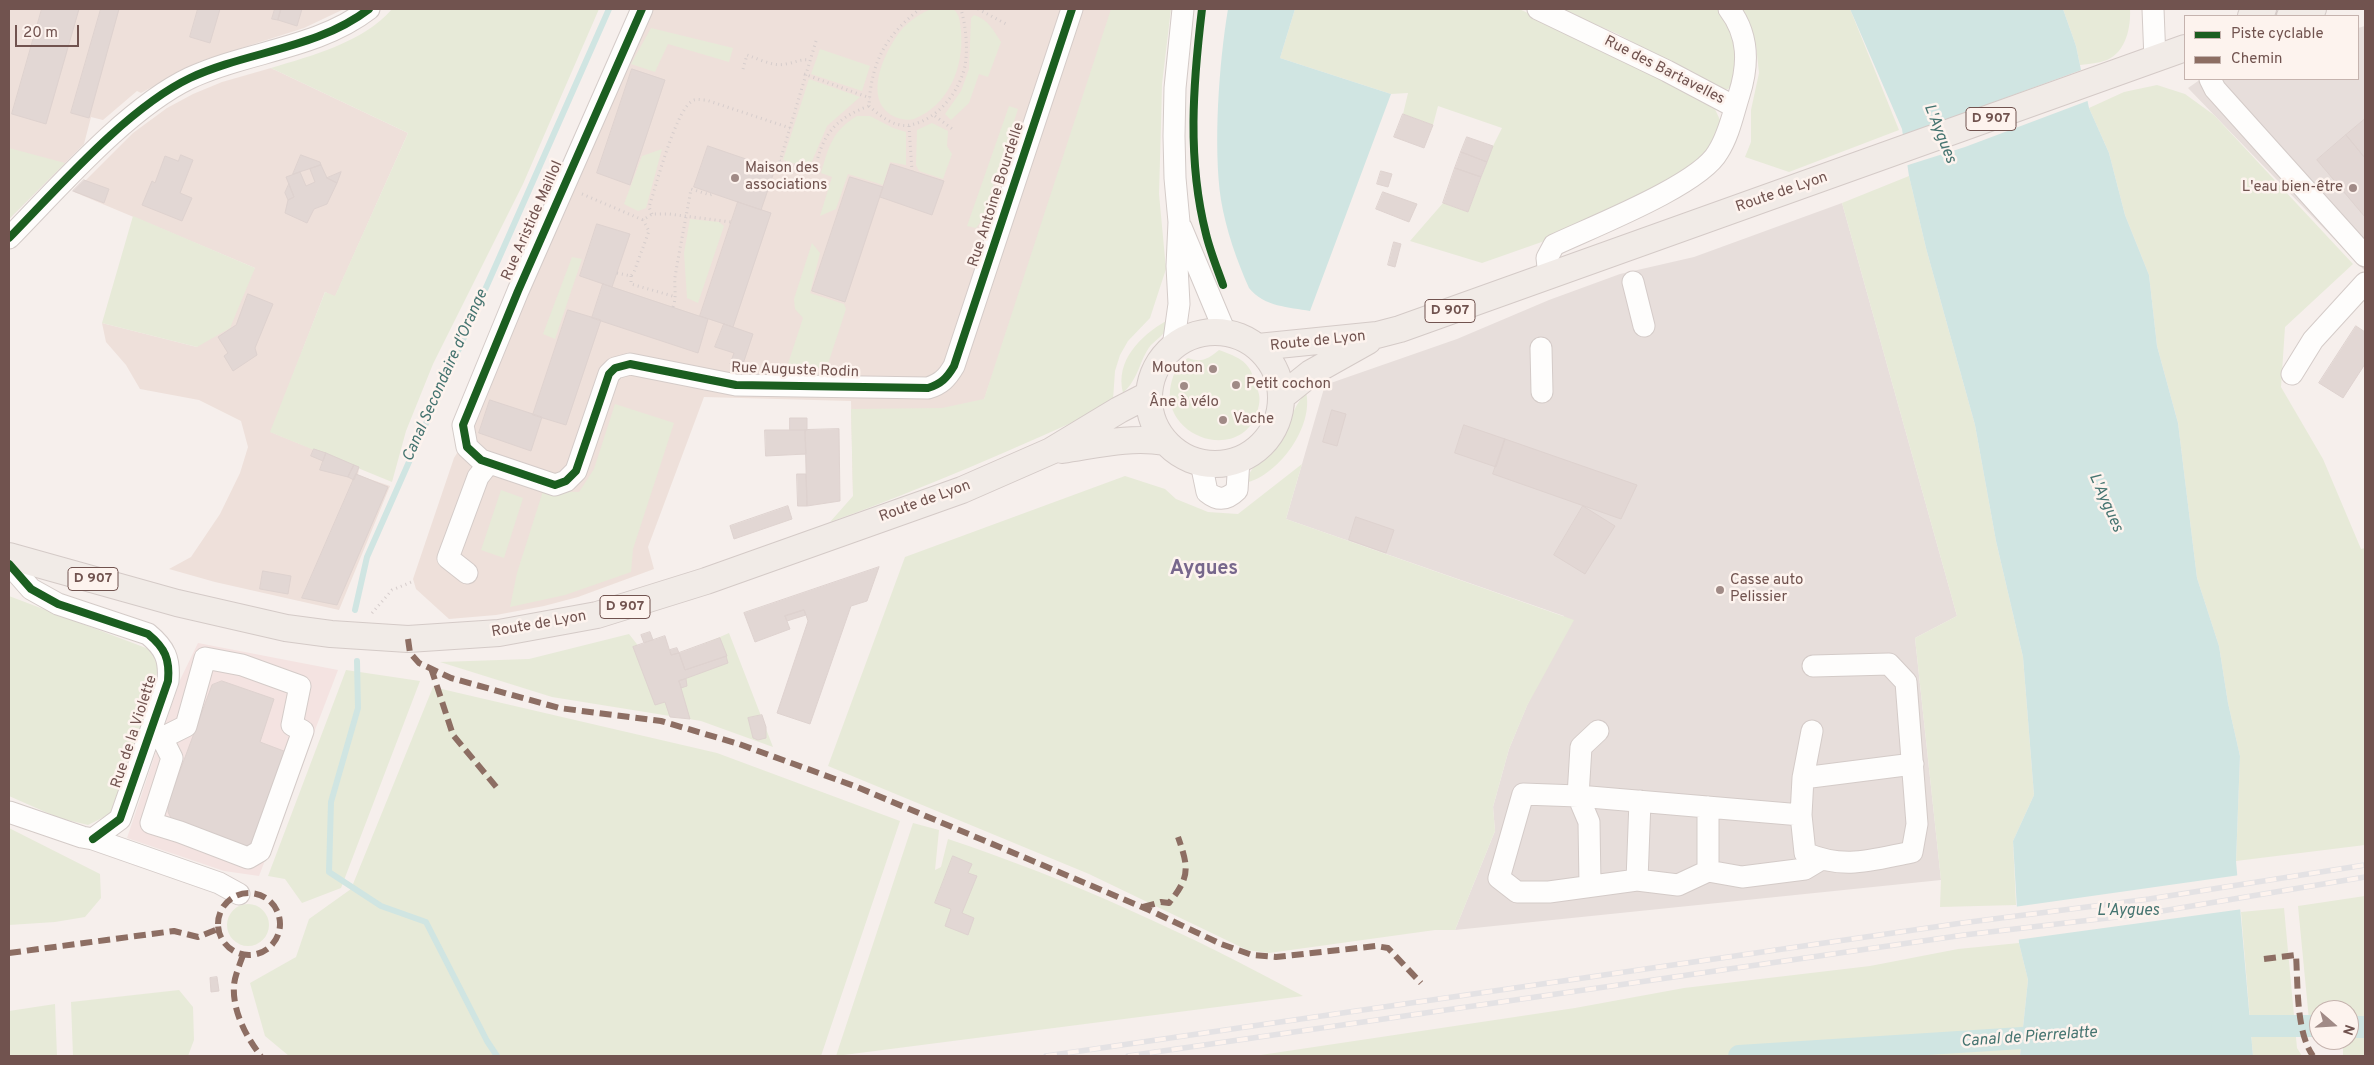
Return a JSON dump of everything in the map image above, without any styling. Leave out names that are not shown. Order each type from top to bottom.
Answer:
[{"type":"main road","points":[[2293,15],[2313,9]]},
{"type":"main road","name":"Route de Lyon","points":[[1281,398],[1311,373],[1377,336],[2184,48]]},
{"type":"main road","points":[[1206,332],[1225,332],[1242,338],[1258,347],[1272,365],[1280,386],[1281,398],[1278,417],[1270,436],[1256,450],[1239,460],[1220,464],[1200,463],[1181,456],[1165,442],[1152,420],[1148,394],[1152,376],[1160,360],[1173,347],[1189,337],[1206,332]]},
{"type":"main road","name":"Route de Lyon","points":[[1258,347],[1377,336]]},
{"type":"main road","name":"Route de Lyon","points":[[9,556],[177,602],[286,628],[371,638],[408,639],[465,637],[499,633],[606,612],[706,581],[962,490],[1051,451],[1148,394]]},
{"type":"main road","name":"Route de Lyon","points":[[1051,451],[1130,440],[1146,439],[1165,442]]},
{"type":"street","points":[[9,238],[102,144],[153,101],[190,78],[350,24],[370,9]]},
{"type":"street","name":"Rue Aristide Maillol","points":[[467,447],[463,425],[518,291],[642,9]]},
{"type":"street","name":"Rue Antoine Bourdelle","points":[[939,384],[949,376],[954,366],[1072,9]]},
{"type":"street","points":[[1173,347],[1179,304],[1177,266],[1179,222],[1174,136],[1175,88],[1183,9]]},
{"type":"street","name":"Rue des Bartavelles","points":[[1538,9],[1667,71],[1735,107],[1729,130],[1718,154],[1703,169],[1683,183],[1554,245],[1547,258],[1549,276]]},
{"type":"street","points":[[1729,9],[1737,20],[1743,35],[1747,55],[1744,81],[1735,107]]},
{"type":"street","points":[[2153,9],[2155,60]]},
{"type":"street","points":[[2210,80],[2215,89],[2365,256]]},
{"type":"street","points":[[1179,222],[1225,332]]},
{"type":"street","points":[[1634,282],[1644,326]]},
{"type":"street","points":[[2292,374],[2313,340],[2365,283]]},
{"type":"street","points":[[1541,348],[1542,392]]},
{"type":"street","name":"Rue Auguste Rodin","points":[[467,447],[481,460],[489,463],[555,485],[566,481],[576,472],[609,374],[615,368],[630,364],[736,385],[928,388],[939,384]]},
{"type":"street","points":[[1200,463],[1207,492],[1214,498],[1223,499],[1230,497],[1237,490],[1239,460]]},
{"type":"street","points":[[467,573],[448,558],[478,477],[489,463]]},
{"type":"street","name":"Rue de la Violette","points":[[9,564],[31,590],[58,604],[148,634],[157,642],[169,665],[168,681],[156,737],[120,819],[93,839]]},
{"type":"street","points":[[205,658],[242,665],[300,686],[292,725],[304,731],[260,851],[248,858],[151,823],[172,758],[156,737],[186,726],[205,658]]},
{"type":"street","points":[[1812,731],[1803,778],[1801,815],[1805,853],[1820,860],[1850,864],[1912,852],[1917,824],[1906,682],[1889,664],[1813,666]]},
{"type":"street","points":[[1590,885],[1589,822],[1578,796],[1580,747],[1598,731]]},
{"type":"street","points":[[1803,778],[1913,764]]},
{"type":"street","points":[[1801,815],[1578,796],[1523,794],[1499,878],[1517,892],[1549,892],[1637,880],[1678,885],[1708,871],[1742,876],[1805,869],[1820,860]]},
{"type":"street","points":[[1637,880],[1640,801]]},
{"type":"street","points":[[1708,807],[1708,871]]},
{"type":"street","points":[[9,812],[219,883],[239,894]]},
{"type":"path","points":[[869,106],[882,50],[892,34],[920,9]]},
{"type":"path","points":[[869,106],[881,117],[894,123],[909,126],[935,116],[958,85],[964,67],[966,42],[961,9]]},
{"type":"path","points":[[978,9],[1008,25]]},
{"type":"path","points":[[816,41],[804,74],[804,85],[780,161],[815,171],[823,142],[834,127],[850,113],[869,106]]},
{"type":"path","points":[[742,69],[747,55],[774,64],[785,65],[801,59],[809,60]]},
{"type":"path","points":[[804,74],[870,98]]},
{"type":"path","points":[[652,214],[649,207],[681,112],[689,102],[696,99],[706,100],[790,128]]},
{"type":"path","points":[[935,116],[955,131]]},
{"type":"path","points":[[909,126],[912,171]]},
{"type":"path","points":[[564,186],[644,220],[648,231],[631,276],[631,284],[676,297]]},
{"type":"path","points":[[673,307],[676,297],[675,280],[691,189],[710,195],[713,194]]},
{"type":"path","points":[[644,220],[652,214],[731,222]]},
{"type":"path","points":[[617,273],[631,276]]},
{"type":"path","points":[[370,615],[392,590],[414,581]]},
{"type":"shaded area","points":[[9,9],[344,9],[304,28],[201,61],[141,93],[137,91],[103,120],[91,117],[84,144],[9,219]]},
{"type":"shaded area","points":[[653,9],[1116,9],[984,400],[892,484],[853,496],[851,401],[704,397],[648,547],[654,569],[578,597],[544,606],[496,615],[449,619],[416,589],[413,579],[454,458],[475,424],[487,388]]},
{"type":"shaded area","points":[[2365,26],[2365,271],[2188,88],[2200,80],[2359,80],[2359,28]]},
{"type":"shaded area","points":[[271,68],[408,133],[335,297],[325,292],[271,432],[359,468],[358,475],[390,486],[339,610],[215,582],[169,569],[191,557],[220,514],[240,473],[248,447],[241,421],[199,400],[140,389],[126,365],[106,342],[102,323],[197,347],[255,268],[74,192],[133,133],[167,108],[193,94],[222,82]]},
{"type":"shaded area","name":"Casse auto Pelissier","points":[[1842,203],[1957,616],[1915,638],[1941,880],[1455,930],[1495,831],[1493,807],[1509,749],[1564,616],[1286,519],[1325,385],[1457,339],[1549,300],[1620,274],[1694,257]]},
{"type":"shaded area","points":[[198,643],[338,670],[259,876],[224,871],[127,838],[180,680]]},
{"type":"green space","points":[[392,9],[599,9],[523,184],[433,364],[406,431],[392,482],[270,432],[325,292],[335,296],[408,133],[271,68],[319,53],[352,39],[380,21]]},
{"type":"green space","points":[[931,9],[952,9],[959,17],[961,45],[957,71],[945,94],[926,113],[914,119],[898,118],[884,108],[879,97],[880,73],[890,48],[903,28],[916,17]]},
{"type":"green space","points":[[1111,9],[1171,9],[1162,84],[1159,194],[1166,269],[1150,318],[1128,341],[1120,355],[1115,371],[1111,405],[1007,452],[830,522],[853,496],[851,409],[942,408],[984,399]]},
{"type":"green space","points":[[1295,9],[1519,9],[1575,34],[1713,105],[1721,122],[1712,156],[1573,231],[1482,263],[1410,241],[1443,203],[1468,212],[1493,146],[1502,128],[1438,106],[1433,125],[1403,114],[1408,93],[1391,94],[1280,58]]},
{"type":"green space","points":[[1557,9],[1719,9],[1737,40],[1735,81],[1728,89],[1721,91],[1616,33]]},
{"type":"green space","points":[[1735,9],[1850,9],[1899,130],[1789,172],[1745,157],[1751,142],[1751,110],[1759,73],[1756,45]]},
{"type":"green space","points":[[2063,9],[2130,9],[2128,31],[2119,51],[2107,60],[2080,65],[2076,46]]},
{"type":"green space","points":[[974,15],[987,23],[1001,42],[988,77],[979,74],[969,103],[951,120],[945,114],[961,91],[969,69],[971,18]]},
{"type":"green space","points":[[651,28],[733,48],[729,62],[668,44],[655,72],[631,64]]},
{"type":"green space","points":[[820,49],[870,66],[862,91],[811,74]]},
{"type":"green space","points":[[809,79],[860,97],[827,126],[810,166],[806,167],[783,160]]},
{"type":"green space","points":[[2157,85],[2185,94],[2214,115],[2353,264],[2285,327],[2281,387],[2323,459],[2361,549],[2365,548],[2365,845],[2236,861],[2240,756],[2228,703],[2219,646],[2197,578],[2178,423],[2157,346],[2149,275],[2125,215],[2109,153],[2089,108],[2124,92]]},
{"type":"green space","points":[[1009,106],[1018,109],[982,220],[976,228],[967,226]]},
{"type":"green space","points":[[857,116],[870,116],[893,128],[906,132],[906,165],[890,162],[883,185],[848,174],[836,209],[820,216],[832,177],[821,173],[829,147],[842,127]]},
{"type":"green space","points":[[932,123],[948,131],[947,146],[952,154],[943,179],[919,171],[916,165],[917,130]]},
{"type":"green space","points":[[9,148],[65,163],[9,219]]},
{"type":"green space","points":[[662,149],[646,208],[638,211],[624,204],[642,156]]},
{"type":"green space","points":[[1909,176],[1926,248],[1975,425],[1996,541],[2023,657],[2034,795],[2013,841],[2016,905],[1940,907],[1941,880],[1915,638],[1957,616],[1842,203]]},
{"type":"green space","points":[[133,216],[255,268],[230,328],[197,347],[102,323]]},
{"type":"green space","points":[[690,219],[719,222],[724,226],[698,303],[687,298],[684,253]]},
{"type":"green space","points":[[812,243],[820,253],[810,293],[844,304],[846,309],[827,367],[790,370],[787,367],[803,318],[795,309],[794,299]]},
{"type":"green space","points":[[572,257],[582,259],[555,339],[543,334]]},
{"type":"green space","points":[[1166,321],[1167,328],[1151,345],[1133,381],[1123,393],[1121,381],[1126,360],[1147,334]]},
{"type":"green space","points":[[1219,350],[1246,364],[1252,374],[1260,399],[1257,413],[1248,428],[1236,437],[1221,440],[1205,438],[1191,432],[1179,421],[1172,407],[1170,390],[1175,372],[1180,364],[1188,358],[1205,359]]},
{"type":"green space","points":[[1306,392],[1305,419],[1292,447],[1271,470],[1259,478],[1246,483],[1254,467],[1275,447]]},
{"type":"green space","points":[[615,404],[674,423],[633,549],[631,572],[565,595],[510,607],[517,573],[543,491],[579,492],[594,469]]},
{"type":"green space","points":[[1302,464],[1286,519],[1574,620],[1527,706],[1509,749],[1493,807],[1495,831],[1455,930],[1435,930],[1269,953],[1247,950],[1089,874],[828,766],[905,557],[1125,476],[1165,489],[1176,499],[1208,512],[1238,514]]},
{"type":"green space","points":[[501,490],[523,498],[504,558],[481,550]]},
{"type":"green space","points":[[9,596],[154,651],[159,665],[148,708],[112,813],[88,825],[59,818],[9,796]]},
{"type":"green space","points":[[729,633],[773,747],[701,721],[552,697],[440,662],[529,659],[629,634],[654,666]]},
{"type":"green space","points":[[346,670],[420,681],[341,888],[302,903],[285,879],[268,876]]},
{"type":"green space","points":[[433,687],[717,753],[900,821],[821,1056],[289,1056],[265,1036],[250,983],[296,957],[309,919],[351,889]]},
{"type":"green space","points":[[913,823],[939,830],[935,870],[941,867],[948,839],[1084,890],[1217,951],[1303,996],[836,1056]]},
{"type":"green space","points":[[9,828],[100,874],[101,898],[85,917],[55,922],[9,925]]},
{"type":"green space","points":[[2365,896],[2365,1021],[2359,1021],[2359,1000],[2309,1000],[2309,1020],[2298,906]]},
{"type":"green space","points":[[248,904],[263,910],[269,925],[263,940],[248,946],[233,940],[227,925],[233,910]]},
{"type":"green space","points":[[2284,908],[2297,1048],[2302,1056],[2253,1056],[2241,912]]},
{"type":"green space","points":[[2019,943],[2028,980],[2020,1056],[1254,1056],[1575,1008],[1684,988],[1870,966],[1958,949]]},
{"type":"green space","points":[[179,990],[193,1007],[194,1040],[188,1056],[73,1056],[71,1002]]},
{"type":"green space","points":[[55,1004],[57,1056],[9,1056],[9,1011]]},
{"type":"green space","points":[[2359,1037],[2365,1037],[2365,1056],[2343,1056],[2343,1050],[2359,1050]]},
{"type":"water","points":[[1228,9],[1295,9],[1280,58],[1391,94],[1310,311],[1269,303],[1249,288],[1236,256],[1226,223],[1221,200],[1217,130],[1222,54]]},
{"type":"water","name":"L'Aygues","points":[[1850,9],[2063,9],[2076,46],[2089,108],[2109,153],[2125,215],[2149,275],[2157,346],[2178,423],[2197,578],[2219,646],[2228,703],[2240,756],[2236,861],[2253,1056],[2020,1056],[2028,980],[2019,943],[2013,841],[2034,795],[2023,657],[1996,541],[1975,425],[1926,248],[1909,176],[1902,129]]},
{"type":"pier","points":[[2084,69],[2090,100],[1965,147],[1905,166],[1901,136]]},
{"type":"pier","points":[[2240,875],[2243,909],[2016,940],[2014,907]]},
{"type":"building","points":[[42,9],[79,9],[46,124],[12,114]]},
{"type":"building","points":[[101,9],[119,9],[89,118],[71,113]]},
{"type":"building","points":[[198,9],[220,9],[210,43],[190,37]]},
{"type":"building","points":[[275,9],[281,9],[278,20],[272,19]]},
{"type":"building","points":[[281,9],[302,9],[297,26],[278,20]]},
{"type":"building","points":[[632,69],[665,80],[630,185],[597,173]]},
{"type":"building","points":[[1403,114],[1433,125],[1424,148],[1394,137]]},
{"type":"building","points":[[2365,119],[2365,158],[2346,135]]},
{"type":"building","name":"L'eau bien-être","points":[[2346,135],[2365,158],[2365,217],[2317,160]]},
{"type":"building","points":[[1467,137],[1493,146],[1487,162],[1461,152]]},
{"type":"building","name":"Maison des associations","points":[[708,146],[775,169],[761,210],[694,187]]},
{"type":"building","points":[[1461,152],[1487,162],[1481,177],[1455,168]]},
{"type":"building","points":[[181,155],[193,160],[180,193],[192,198],[182,221],[142,205],[152,181],[155,183],[165,156],[178,161]]},
{"type":"building","points":[[301,155],[320,162],[321,165],[293,174]]},
{"type":"building","points":[[891,164],[944,181],[932,215],[880,197]]},
{"type":"building","points":[[321,165],[327,178],[337,183],[327,204],[314,209],[307,223],[285,213],[288,200],[294,197],[286,177],[300,172],[306,186],[315,182],[310,169]]},
{"type":"building","points":[[1455,168],[1481,177],[1468,212],[1443,203]]},
{"type":"building","points":[[1381,171],[1392,174],[1388,187],[1377,184]]},
{"type":"building","points":[[341,172],[337,183],[327,178]]},
{"type":"building","points":[[850,177],[883,187],[845,302],[812,291]]},
{"type":"building","points":[[84,180],[109,189],[104,203],[73,191]]},
{"type":"building","points":[[289,184],[294,197],[288,200],[285,193]]},
{"type":"building","points":[[1383,192],[1417,204],[1409,222],[1376,209]]},
{"type":"building","points":[[738,202],[771,213],[733,327],[700,316]]},
{"type":"building","points":[[597,224],[630,234],[612,287],[580,276]]},
{"type":"building","points":[[1394,242],[1401,244],[1395,267],[1388,265]]},
{"type":"building","points":[[603,284],[708,319],[698,353],[592,318]]},
{"type":"building","points":[[248,294],[273,304],[255,348],[257,355],[233,371],[224,356],[228,353],[218,337],[236,325]]},
{"type":"building","points":[[568,310],[601,320],[566,425],[533,415]]},
{"type":"building","points":[[724,324],[753,334],[742,367],[730,364],[734,353],[715,347]]},
{"type":"building","points":[[2356,326],[2365,332],[2365,364],[2343,398],[2319,383]]},
{"type":"building","points":[[490,400],[542,417],[531,451],[479,433]]},
{"type":"building","points":[[1332,410],[1346,414],[1337,446],[1323,442]]},
{"type":"building","points":[[790,418],[807,418],[807,430],[790,430]]},
{"type":"building","points":[[1464,425],[1505,439],[1496,467],[1455,453]]},
{"type":"building","points":[[839,429],[840,501],[807,506],[805,430]]},
{"type":"building","points":[[765,430],[805,430],[806,454],[766,456]]},
{"type":"building","points":[[1505,439],[1637,485],[1621,519],[1493,474]]},
{"type":"building","points":[[314,449],[326,453],[323,461],[311,456]]},
{"type":"building","points":[[326,453],[354,465],[348,477],[320,470]]},
{"type":"building","points":[[354,465],[359,467],[354,480],[348,477]]},
{"type":"building","points":[[356,474],[388,487],[337,605],[302,598]]},
{"type":"building","points":[[797,474],[806,474],[807,506],[798,506]]},
{"type":"building","points":[[788,506],[792,519],[734,539],[730,526]]},
{"type":"building","points":[[1583,506],[1615,526],[1585,574],[1554,555]]},
{"type":"building","points":[[1356,517],[1394,530],[1386,553],[1349,540]]},
{"type":"building","points":[[879,567],[867,601],[851,606],[810,724],[777,713],[808,621],[804,610],[785,616],[790,629],[755,642],[744,613]]},
{"type":"building","points":[[263,571],[291,576],[288,594],[260,589]]},
{"type":"building","points":[[804,610],[806,615],[787,621],[785,616]]},
{"type":"building","points":[[650,632],[653,640],[644,643],[641,635]]},
{"type":"building","points":[[665,636],[671,655],[679,653],[685,670],[726,656],[728,663],[679,681],[690,719],[670,717],[665,702],[655,705],[633,647]]},
{"type":"building","points":[[720,638],[727,656],[685,670],[679,653]]},
{"type":"building","points":[[677,648],[679,653],[671,655],[670,650]]},
{"type":"building","points":[[686,679],[687,686],[681,688],[679,681]]},
{"type":"building","points":[[222,681],[274,699],[260,742],[289,753],[252,852],[172,820],[168,812],[168,803],[212,685]]},
{"type":"building","points":[[762,715],[766,727],[766,738],[758,740],[753,738],[748,718]]},
{"type":"building","points":[[953,856],[972,864],[968,873],[977,876],[962,913],[974,918],[968,935],[945,926],[951,909],[935,903]]},
{"type":"building","points":[[217,977],[219,991],[211,992],[210,978]]},
{"type":"waterway","name":"Canal Secondaire d'Orange","points":[[355,610],[367,557],[609,9]]},
{"type":"waterway","points":[[357,661],[358,708],[331,802],[329,872],[381,906],[426,922],[487,1041],[497,1056]]},
{"type":"waterway","name":"Canal de Pierrelatte","points":[[2222,1026],[2309,1026]]},
{"type":"waterway","name":"Canal de Pierrelatte","points":[[2359,1027],[2365,1027]]},
{"type":"waterway","name":"Canal de Pierrelatte","points":[[1739,1056],[2053,1036]]},
{"type":"railway","points":[[1046,1056],[1962,923],[2149,899],[2365,865]]},
{"type":"railway","points":[[1128,1056],[1964,935],[2150,913],[2365,877]]},
{"type":"marked path","points":[[408,639],[410,653],[419,663],[451,678],[559,708],[661,721],[739,744],[857,787],[1149,910],[1221,944],[1252,955],[1276,957],[1376,946],[1388,948],[1421,983]]},
{"type":"marked path","points":[[431,668],[453,735],[498,789]]},
{"type":"marked path","points":[[1143,907],[1161,902],[1169,903],[1181,886],[1186,872],[1186,865],[1178,837]]},
{"type":"marked path","points":[[243,893],[255,893],[271,902],[278,912],[280,924],[278,936],[271,946],[255,955],[243,955],[232,950],[223,941],[218,930],[218,918],[223,907],[232,898],[243,893]]},
{"type":"marked path","points":[[9,953],[174,931],[198,937],[218,929]]},
{"type":"marked path","points":[[243,955],[236,973],[234,985],[235,1004],[245,1032],[261,1056]]},
{"type":"marked path","points":[[2264,959],[2296,955],[2303,1034],[2313,1056]]},
{"type":"cycle path","points":[[9,238],[94,150],[166,91],[212,69],[327,33],[369,9]]},
{"type":"cycle path","points":[[642,9],[518,291],[463,425],[467,447],[481,460],[555,485],[566,481],[576,471],[609,374],[615,368],[630,364],[736,385],[928,388],[937,385],[943,380],[954,366],[1072,9]]},
{"type":"cycle path","points":[[1202,9],[1194,94],[1196,178],[1206,234],[1223,285]]},
{"type":"cycle path","points":[[9,564],[31,589],[58,604],[148,634],[159,644],[167,660],[168,681],[120,819],[93,839]]},
{"type":"place","name":"Maison des associations","points":[[735,178]]},
{"type":"place","name":"L'eau bien-être","points":[[2353,188]]},
{"type":"place","name":"Mouton","points":[[1213,369]]},
{"type":"place","name":"Petit cochon","points":[[1236,385]]},
{"type":"place","name":"Âne à vélo","points":[[1184,386]]},
{"type":"place","name":"Vache","points":[[1223,420]]},
{"type":"place","name":"Casse auto Pelissier","points":[[1720,590]]},
{"type":"district","name":"Aygues","points":[[1204,570]]}]
